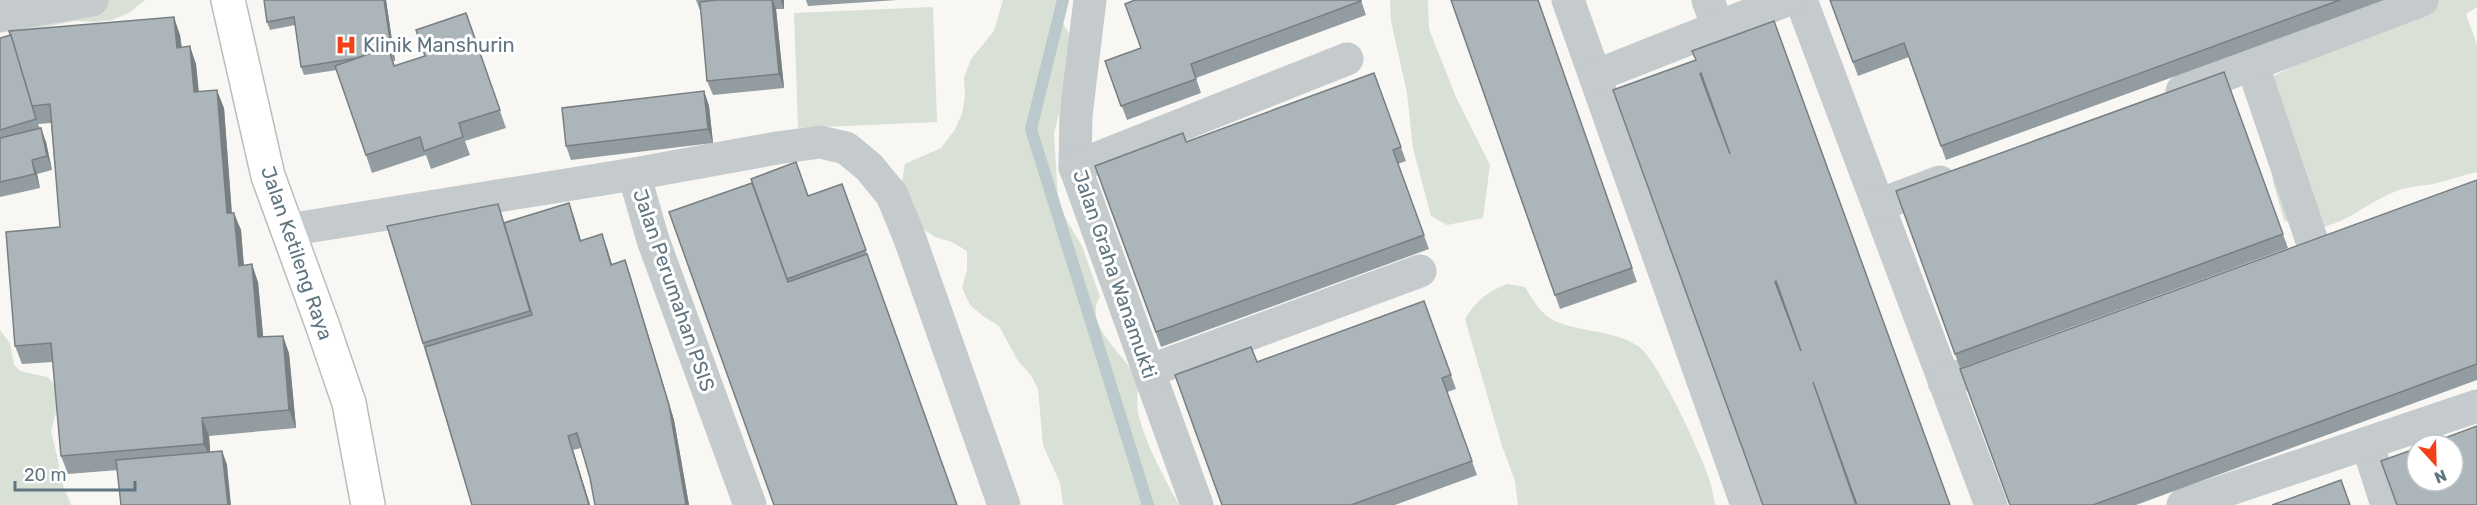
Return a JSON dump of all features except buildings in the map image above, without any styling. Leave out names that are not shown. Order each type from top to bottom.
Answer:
[{"type":"main road","name":"Jalan Ketileng Raya","points":[[228,0],[268,176],[349,403],[368,505]]},
{"type":"street","points":[[0,16],[92,0]]},
{"type":"street","name":"Jalan Graha Wanamukti","points":[[1090,0],[1076,115],[1075,167],[1197,505]]},
{"type":"street","points":[[1568,0],[1747,505]]},
{"type":"street","points":[[1595,76],[1713,14],[1787,0]]},
{"type":"street","points":[[1800,0],[1991,505]]},
{"type":"street","points":[[2153,101],[2422,0]]},
{"type":"street","points":[[1075,167],[1347,59]]},
{"type":"street","points":[[2252,64],[2313,244]]},
{"type":"street","name":"Jalan Perumahan PSIS","points":[[750,505],[653,240],[634,174],[820,142],[846,148],[869,167],[892,195],[910,239],[1004,505]]},
{"type":"street","points":[[1879,205],[1967,172]]},
{"type":"street","points":[[288,230],[634,174]]},
{"type":"street","points":[[2280,256],[2346,231]]},
{"type":"street","points":[[1149,371],[1420,271]]},
{"type":"street","points":[[1944,382],[2033,349]]},
{"type":"street","points":[[2183,505],[2477,406]]},
{"type":"street","points":[[2367,443],[2387,505]]},
{"type":"shaded area","points":[[0,0],[145,0],[129,13],[112,20],[75,21],[40,28],[0,31]]},
{"type":"shaded area","points":[[1003,0],[1058,0],[1059,17],[1075,43],[1054,134],[1058,200],[1082,246],[1100,297],[1096,307],[1096,317],[1105,336],[1136,377],[1138,411],[1142,428],[1156,462],[1179,505],[1063,505],[1060,483],[1043,445],[1038,389],[1030,374],[1018,361],[999,326],[970,305],[962,288],[967,270],[967,251],[952,242],[935,237],[920,227],[899,198],[905,164],[941,148],[954,131],[962,114],[965,96],[964,78],[971,59],[994,31]]},
{"type":"shaded area","points":[[1390,0],[1428,0],[1429,29],[1456,97],[1490,165],[1483,218],[1447,225],[1431,216],[1413,148],[1407,93],[1391,21]]},
{"type":"shaded area","points":[[2440,0],[2477,0],[2477,7],[2466,14],[2477,45],[2477,172],[2439,183],[2402,189],[2328,226],[2299,227],[2284,220],[2273,182],[2265,80],[2391,19]]},
{"type":"shaded area","points":[[933,7],[937,122],[798,128],[794,13]]},
{"type":"shaded area","points":[[1507,284],[1525,287],[1540,310],[1556,321],[1627,340],[1646,354],[1678,407],[1709,478],[1715,505],[1518,505],[1515,481],[1502,446],[1465,319],[1483,298]]},
{"type":"shaded area","points":[[0,330],[10,343],[14,365],[20,371],[47,377],[54,384],[59,402],[51,431],[60,478],[71,505],[0,505]]},
{"type":"waterway","points":[[1063,0],[1031,129],[1148,505]]},
{"type":"place","name":"Klinik Manshurin","points":[[346,45]]}]
